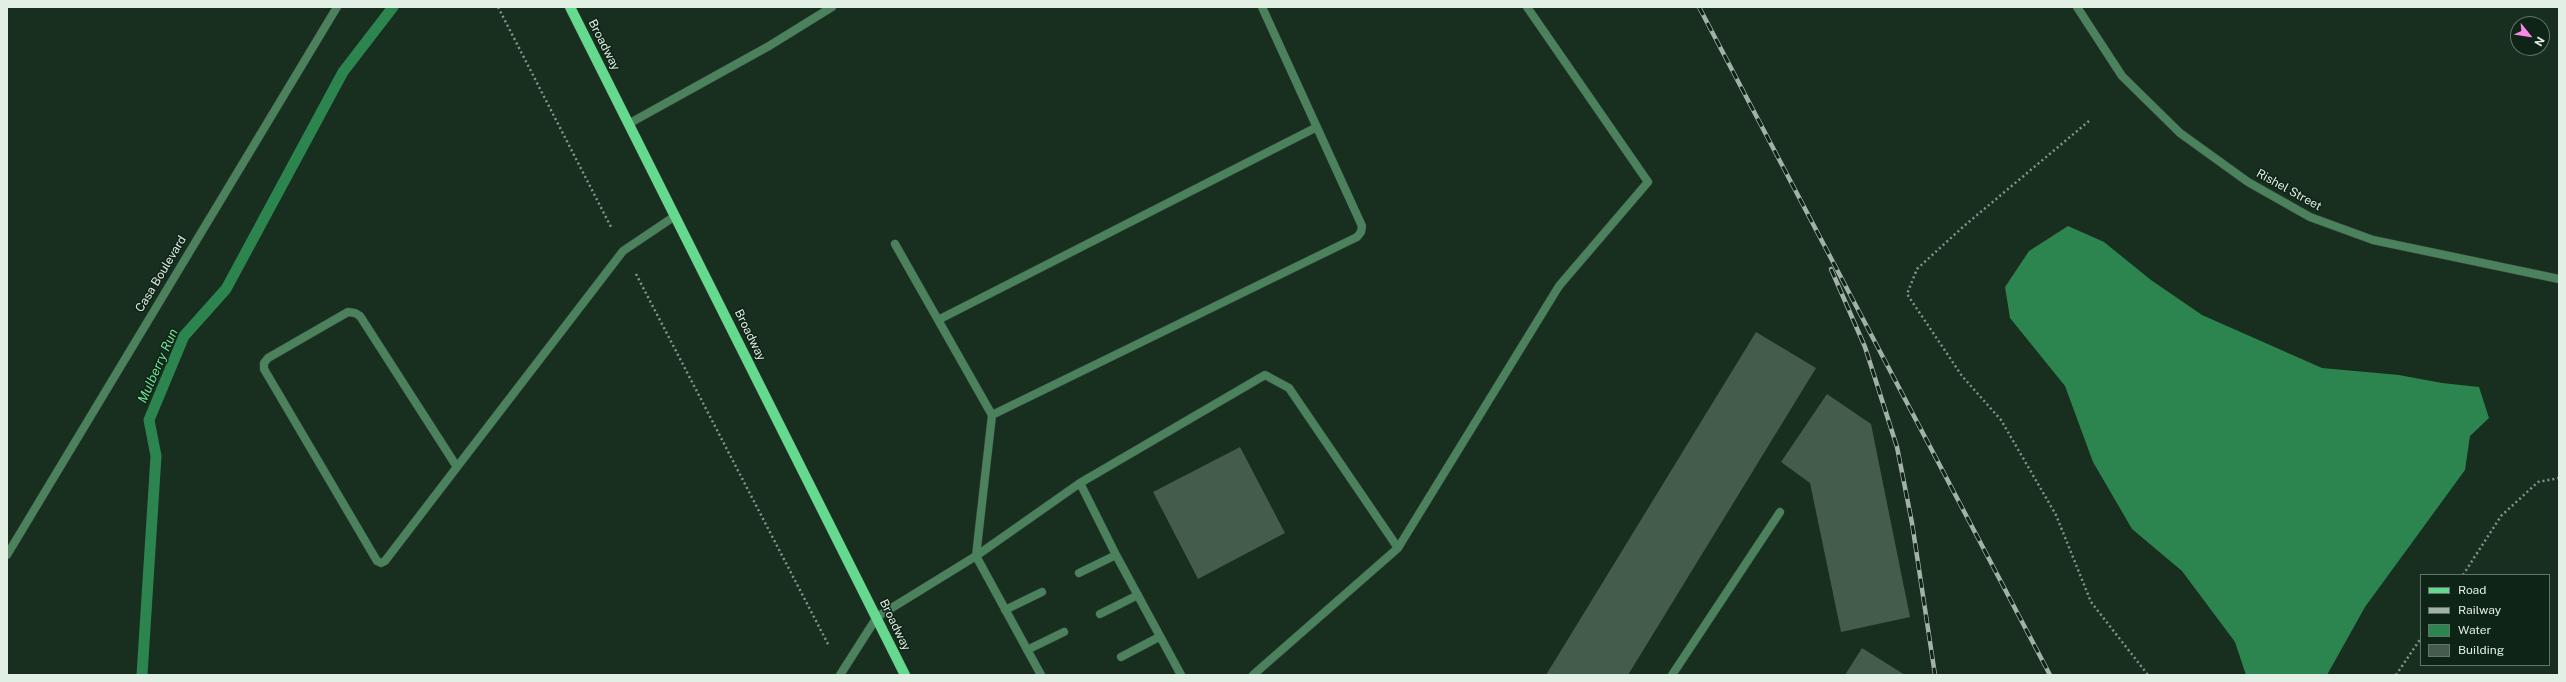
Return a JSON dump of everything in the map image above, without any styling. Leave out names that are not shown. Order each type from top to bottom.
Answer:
[{"type":"main road","name":"Broadway","points":[[570,7],[630,123],[905,675]]},
{"type":"street","name":"Casa Boulevard","points":[[7,555],[337,7]]},
{"type":"street","points":[[630,123],[769,46],[832,7]]},
{"type":"street","points":[[992,415],[1356,237],[1362,226],[1262,7]]},
{"type":"street","points":[[1253,675],[1398,548],[1558,286],[1648,182],[1527,7]]},
{"type":"street","name":"Rishel Street","points":[[2077,7],[2122,76],[2180,132],[2248,182],[2310,217],[2373,240],[2559,279]]},
{"type":"street","points":[[938,320],[1317,127]]},
{"type":"street","points":[[457,467],[360,316],[355,313],[348,312],[268,358],[264,363],[264,369],[376,561],[385,561],[623,251],[675,216]]},
{"type":"street","points":[[895,244],[992,415],[976,556],[1041,675]]},
{"type":"street","points":[[841,673],[877,617],[976,556],[1080,483],[1265,375],[1290,388],[1398,548]]},
{"type":"street","points":[[1080,483],[1159,637],[1181,675]]},
{"type":"street","points":[[1672,675],[1780,512]]},
{"type":"street","points":[[1079,573],[1116,555]]},
{"type":"street","points":[[1005,610],[1042,592]]},
{"type":"street","points":[[1100,614],[1138,595]]},
{"type":"street","points":[[1027,650],[1064,632]]},
{"type":"street","points":[[1121,658],[1159,637]]},
{"type":"path","points":[[498,7],[841,673]]},
{"type":"path","points":[[2089,121],[1964,226],[1917,269],[1907,294],[1962,376],[2001,420],[2056,515],[2091,602],[2148,675]]},
{"type":"path","points":[[2464,574],[2502,516],[2538,482],[2559,478]]},
{"type":"path","points":[[2396,675],[2420,639]]},
{"type":"water","points":[[2068,226],[2104,242],[2151,280],[2202,315],[2322,368],[2399,375],[2442,383],[2479,387],[2489,418],[2470,436],[2465,470],[2365,607],[2327,675],[2246,675],[2235,642],[2182,571],[2132,529],[2093,462],[2065,386],[2010,318],[2005,287],[2029,251]]},
{"type":"building","points":[[1756,332],[1816,368],[1628,675],[1546,675]]},
{"type":"building","points":[[1827,394],[1871,424],[1910,617],[1841,632],[1810,483],[1781,462]]},
{"type":"building","points":[[1240,447],[1285,533],[1198,579],[1153,492]]},
{"type":"building","points":[[1862,648],[1905,675],[1845,675]]},
{"type":"waterway","name":"Mulberry Run","points":[[142,675],[156,456],[149,420],[184,336],[226,289],[343,72],[393,7]]},
{"type":"railway","points":[[1699,7],[2050,675]]},
{"type":"railway","points":[[1831,269],[1865,347],[1897,447],[1912,523],[1935,675]]}]
